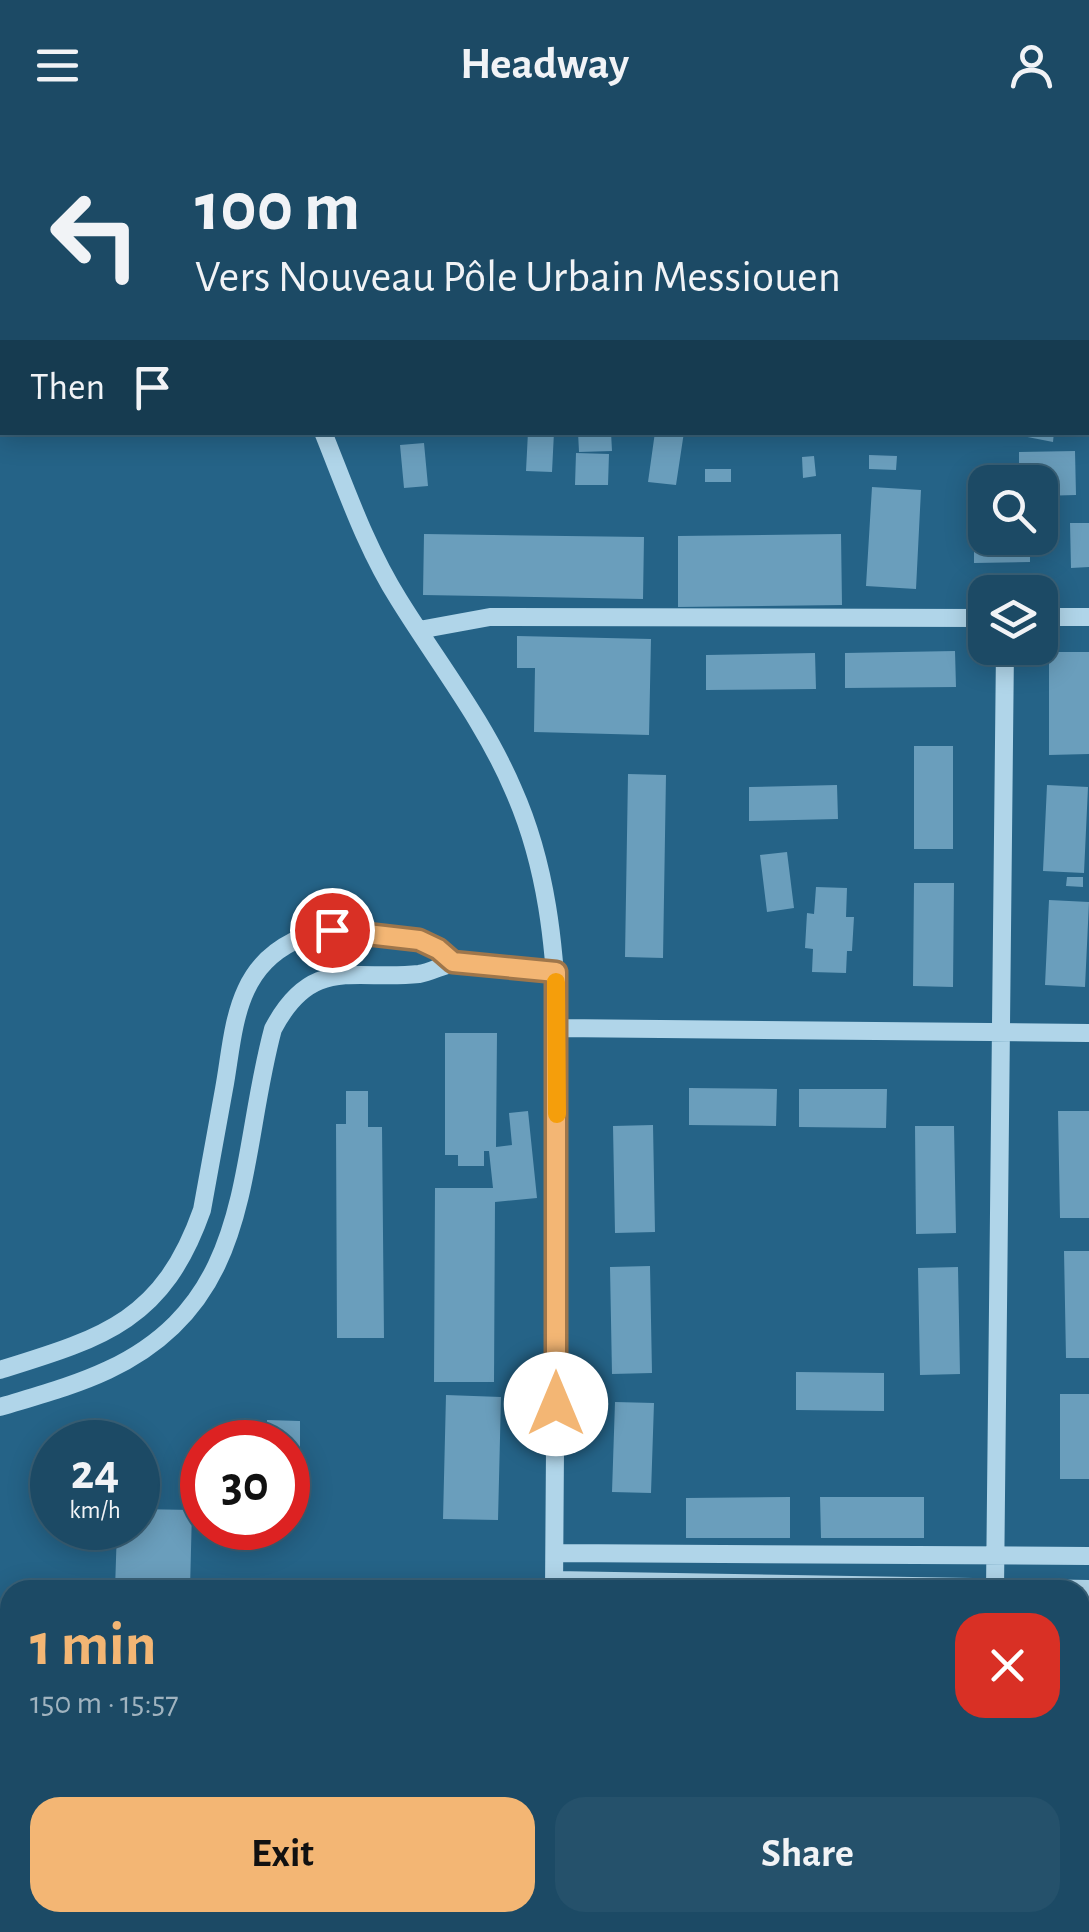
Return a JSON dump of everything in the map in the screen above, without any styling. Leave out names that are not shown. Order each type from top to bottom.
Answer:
[{"type":"street","points":[[324,435],[380,568],[488,736],[515,792],[548,911],[558,1028],[554,1580]]},
{"type":"street","points":[[418,630],[490,617],[968,618]]},
{"type":"street","points":[[1058,618],[1089,617]]},
{"type":"street","points":[[994,1580],[1006,665]]},
{"type":"street","points":[[0,1370],[79,1346],[108,1332],[157,1293],[176,1268],[202,1210],[239,1011],[257,971],[272,955],[310,934],[354,930],[419,940],[453,962]]},
{"type":"street","points":[[0,1407],[110,1370],[157,1340],[196,1300],[212,1277],[234,1226],[273,1029],[303,990],[332,976],[422,974],[453,962],[556,972]]},
{"type":"street","points":[[558,1028],[1089,1034]]},
{"type":"street","points":[[556,1554],[1089,1556]]},
{"type":"building","points":[[528,435],[554,435],[552,472],[526,471]]},
{"type":"building","points":[[578,435],[611,435],[612,451],[579,452]]},
{"type":"building","points":[[655,435],[684,435],[676,485],[648,482]]},
{"type":"building","points":[[1017,435],[1054,435],[1053,442]]},
{"type":"building","points":[[424,443],[428,486],[404,488],[400,445]]},
{"type":"building","points":[[1075,451],[1076,495],[1058,496],[1058,465],[1019,465],[1019,452]]},
{"type":"building","points":[[576,453],[609,454],[608,485],[575,485]]},
{"type":"building","points":[[869,455],[897,456],[896,470],[869,469]]},
{"type":"building","points":[[814,456],[816,476],[803,478],[802,457]]},
{"type":"building","points":[[705,469],[731,469],[731,482],[705,482]]},
{"type":"building","points":[[872,487],[921,490],[916,589],[866,586]]},
{"type":"building","points":[[1070,523],[1089,523],[1089,567],[1071,568]]},
{"type":"building","points":[[424,534],[644,537],[643,599],[423,595]]},
{"type":"building","points":[[841,534],[842,605],[678,607],[678,536]]},
{"type":"building","points":[[974,555],[1030,555],[1030,562],[974,563]]},
{"type":"building","points":[[517,636],[651,639],[649,735],[534,732],[535,668],[517,668]]},
{"type":"building","points":[[955,651],[956,687],[845,688],[845,653]]},
{"type":"building","points":[[1058,652],[1089,652],[1089,754],[1049,755],[1049,665],[1058,665]]},
{"type":"building","points":[[815,653],[816,689],[706,690],[706,655]]},
{"type":"building","points":[[914,746],[953,746],[953,849],[914,849]]},
{"type":"building","points":[[628,774],[666,775],[663,958],[625,957]]},
{"type":"building","points":[[837,785],[838,819],[749,821],[749,787]]},
{"type":"building","points":[[1047,785],[1088,787],[1084,873],[1043,871]]},
{"type":"building","points":[[787,852],[794,908],[767,912],[760,855]]},
{"type":"building","points":[[1067,877],[1083,877],[1083,887],[1066,886]]},
{"type":"building","points":[[914,883],[954,883],[953,987],[913,986]]},
{"type":"building","points":[[816,887],[847,888],[846,917],[854,917],[846,973],[812,972],[813,949],[805,948],[807,913],[814,914]]},
{"type":"building","points":[[1049,900],[1089,902],[1085,987],[1045,985]]},
{"type":"building","points":[[445,1033],[497,1033],[496,1147],[512,1145],[509,1113],[528,1111],[537,1198],[495,1202],[494,1382],[434,1382],[435,1188],[493,1188],[489,1151],[484,1151],[484,1166],[458,1166],[458,1155],[445,1155]]},
{"type":"building","points":[[689,1088],[777,1089],[776,1126],[689,1125]]},
{"type":"building","points":[[799,1089],[887,1089],[886,1128],[799,1127]]},
{"type":"building","points":[[346,1091],[368,1091],[368,1127],[382,1127],[384,1338],[337,1338],[336,1124],[346,1124]]},
{"type":"building","points":[[1058,1111],[1089,1111],[1089,1218],[1060,1218]]},
{"type":"building","points":[[653,1125],[655,1232],[615,1233],[613,1126]]},
{"type":"building","points":[[915,1126],[954,1126],[956,1233],[916,1234]]},
{"type":"building","points":[[1064,1251],[1089,1251],[1089,1358],[1066,1358]]},
{"type":"building","points":[[650,1266],[652,1373],[612,1374],[610,1267]]},
{"type":"building","points":[[958,1267],[960,1374],[920,1375],[918,1268]]},
{"type":"building","points":[[796,1372],[884,1373],[884,1411],[796,1410]]},
{"type":"building","points":[[1060,1394],[1089,1394],[1089,1479],[1060,1479]]},
{"type":"building","points":[[446,1395],[501,1397],[498,1520],[443,1519]]},
{"type":"building","points":[[615,1402],[654,1403],[651,1493],[612,1492]]},
{"type":"building","points":[[790,1497],[790,1538],[686,1538],[686,1498]]},
{"type":"building","points":[[820,1497],[924,1497],[924,1538],[821,1538]]},
{"type":"building","points":[[160,1509],[180,1510],[180,1550],[191,1550],[190,1580],[115,1580],[116,1550],[160,1550]]},
{"type":"slow traffic","points":[[556,982],[557,1114]]},
{"type":"route","points":[[332,930],[419,940],[453,962],[556,972],[556,1404]]}]
